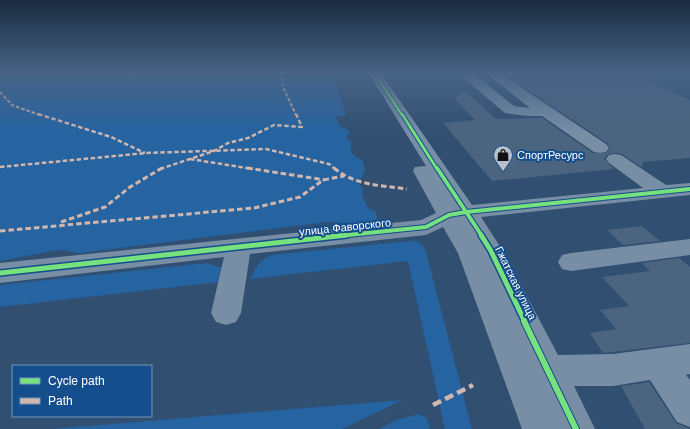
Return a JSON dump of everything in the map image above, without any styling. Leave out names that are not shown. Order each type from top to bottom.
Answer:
[{"type":"street","name":"Гжатская улица","points":[[377,92],[458,213],[491,251],[576,429]]},
{"type":"street","name":"Гжатская улица","points":[[386,92],[458,213],[470,253],[541,429]]},
{"type":"street","points":[[488,92],[510,110],[528,112],[545,111]]},
{"type":"street","points":[[518,92],[600,148]]},
{"type":"street","points":[[616,159],[662,192]]},
{"type":"street","name":"улица Фаворского","points":[[0,273],[426,227],[458,213],[690,189]]},
{"type":"street","points":[[226,313],[239,247]]},
{"type":"street","points":[[571,262],[690,247]]},
{"type":"street","points":[[548,371],[613,370],[690,359]]},
{"type":"street","points":[[658,364],[690,409]]},
{"type":"shaded area","points":[[0,92],[339,92],[346,115],[336,116],[339,125],[348,130],[350,133],[346,137],[351,142],[351,153],[363,161],[365,170],[359,184],[363,188],[362,195],[368,208],[376,212],[377,220],[359,225],[328,222],[80,253],[58,250],[0,261]]},
{"type":"shaded area","points":[[410,241],[420,243],[424,246],[426,252],[472,429],[445,429],[408,261],[250,279],[258,265],[271,255]]},
{"type":"shaded area","points":[[207,263],[221,268],[219,282],[0,307],[0,285]]},
{"type":"shaded area","points":[[403,400],[342,429],[51,429]]},
{"type":"shaded area","points":[[418,414],[427,418],[430,429],[379,429],[394,421]]},
{"type":"building","points":[[462,92],[466,92],[496,119],[542,118],[593,153],[606,153],[610,148],[607,143],[531,92],[673,92],[690,100],[690,158],[643,162],[643,166],[640,166],[622,154],[615,153],[608,154],[604,159],[614,169],[492,181],[443,123],[475,120],[455,99]]},
{"type":"building","points":[[642,226],[660,241],[623,245],[607,230]]},
{"type":"building","points":[[679,258],[690,267],[690,343],[603,353],[590,333],[616,329],[600,310],[629,306],[602,277],[650,271],[642,263]]},
{"type":"building","points":[[649,382],[676,423],[690,429],[645,429],[621,386]]},
{"type":"marked path","points":[[0,92],[12,105],[68,125],[111,137],[145,153]]},
{"type":"marked path","points":[[61,222],[105,207],[130,187],[161,168],[214,151],[228,143],[248,138],[274,125],[302,127],[285,92]]},
{"type":"marked path","points":[[0,167],[146,153],[266,149],[329,164],[344,176],[357,182],[407,189]]},
{"type":"marked path","points":[[190,159],[325,180]]},
{"type":"marked path","points":[[0,231],[254,208],[300,197],[323,180],[344,176]]},
{"type":"marked path","points":[[433,405],[473,385]]},
{"type":"cycle path","points":[[387,92],[491,251],[576,429]]},
{"type":"cycle path","points":[[0,273],[426,227],[449,215],[466,212],[690,189]]},
{"type":"place","name":"СпортРесурс","points":[[503,172]]}]
